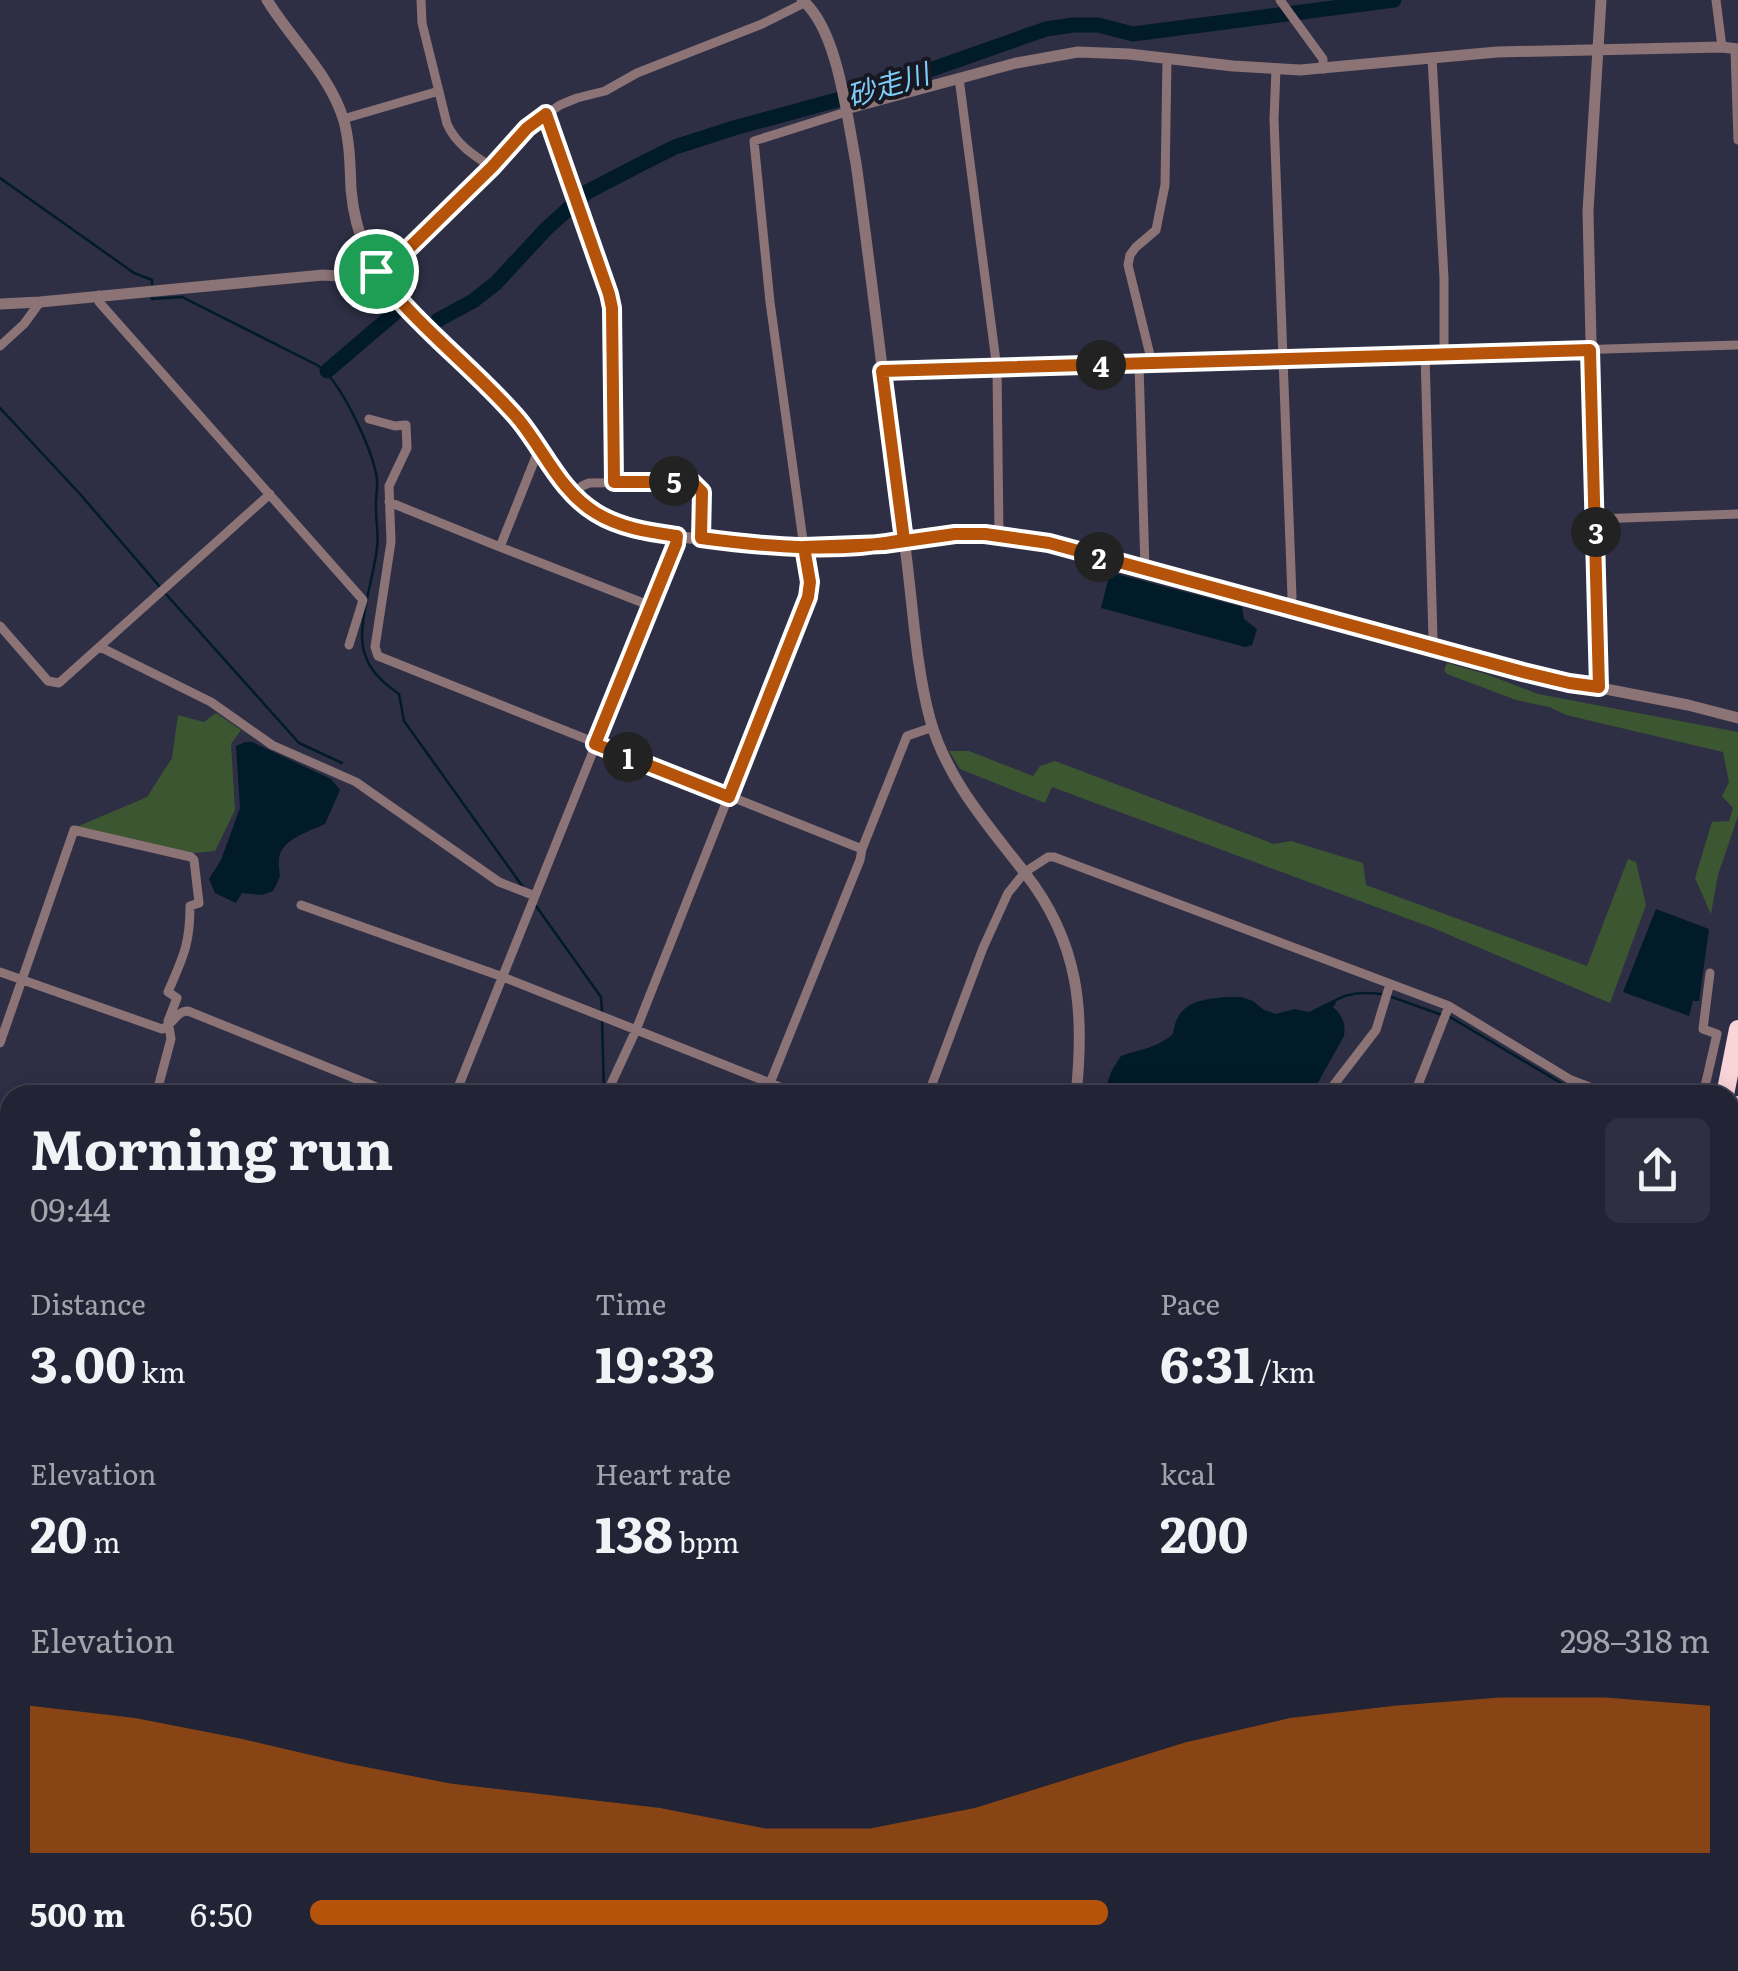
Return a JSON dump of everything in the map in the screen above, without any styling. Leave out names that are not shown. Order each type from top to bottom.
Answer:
[{"type":"highway","points":[[1728,1085],[1738,1029]]},
{"type":"street","points":[[267,0],[324,78],[343,119],[350,151],[354,213],[376,271],[404,306],[484,382],[521,423],[554,473],[597,514],[636,529],[749,544],[846,547],[955,534],[1049,543],[1523,672],[1738,718]]},
{"type":"street","points":[[421,0],[422,22],[452,135],[492,167]]},
{"type":"street","points":[[1599,687],[1588,211],[1601,0]]},
{"type":"street","points":[[1716,0],[1732,49],[1738,140]]},
{"type":"street","points":[[0,304],[323,275],[354,277],[388,267],[527,128],[560,104],[606,91],[637,73],[807,2],[827,35],[845,104],[864,219],[925,694],[933,728],[963,793],[1025,872],[1068,948],[1081,1028],[1077,1085]]},
{"type":"street","points":[[1282,2],[1322,59],[1323,69]]},
{"type":"street","points":[[611,1085],[808,597],[810,582],[770,302],[754,141],[845,104],[1078,52],[1276,69],[1323,69],[1497,52],[1732,49]]},
{"type":"street","points":[[1432,57],[1444,278],[1444,355]]},
{"type":"street","points":[[1152,363],[1128,265],[1130,254],[1156,230],[1166,186],[1166,58]]},
{"type":"street","points":[[1276,69],[1274,119],[1292,597],[1289,608]]},
{"type":"street","points":[[959,78],[996,368],[1000,536]]},
{"type":"street","points":[[343,119],[439,91]]},
{"type":"street","points":[[546,114],[613,313],[614,482]]},
{"type":"street","points":[[99,296],[99,302],[367,601],[349,645]]},
{"type":"street","points":[[0,346],[40,302]]},
{"type":"street","points":[[882,371],[1738,345]]},
{"type":"street","points":[[1425,355],[1432,646]]},
{"type":"street","points":[[1140,364],[1145,569]]},
{"type":"street","points":[[369,419],[406,425],[407,448],[389,486],[391,542],[375,646],[378,656],[862,850]]},
{"type":"street","points":[[500,547],[539,450]]},
{"type":"street","points":[[574,495],[587,483],[697,484],[702,492],[701,538]]},
{"type":"street","points":[[0,626],[56,684],[270,494]]},
{"type":"street","points":[[389,502],[651,606]]},
{"type":"street","points":[[1596,519],[1738,514]]},
{"type":"street","points":[[459,1085],[677,536]]},
{"type":"street","points":[[100,647],[212,702],[272,745],[356,782],[499,882],[535,896]]},
{"type":"street","points":[[770,1083],[907,736],[933,728]]},
{"type":"street","points":[[0,1044],[74,830],[191,857],[198,904],[190,906],[190,931],[181,966],[168,992],[177,998],[168,1020],[170,1039],[158,1085]]},
{"type":"street","points":[[932,1085],[1008,893],[1025,872],[1048,857],[1450,1006],[1571,1085]]},
{"type":"street","points":[[300,904],[503,977],[775,1085]]},
{"type":"street","points":[[0,972],[162,1029],[188,1011],[371,1085]]},
{"type":"street","points":[[1706,1085],[1717,1034],[1703,1029],[1710,973]]},
{"type":"street","points":[[1334,1085],[1376,1030],[1390,984]]},
{"type":"street","points":[[1418,1085],[1450,1006]]},
{"type":"green space","points":[[1447,663],[1538,694],[1738,732],[1738,816],[1718,875],[1711,914],[1695,878],[1712,822],[1729,821],[1733,808],[1722,796],[1729,782],[1723,752],[1516,700],[1447,674]]},
{"type":"green space","points":[[216,713],[241,730],[231,744],[235,810],[215,851],[194,853],[74,828],[147,797],[172,758],[178,715],[204,722]]},
{"type":"green space","points":[[949,751],[969,751],[1033,776],[1040,766],[1055,761],[1274,844],[1291,841],[1363,863],[1366,885],[1587,966],[1628,859],[1636,862],[1646,905],[1610,1003],[1433,928],[1052,787],[1045,803],[960,769]]},
{"type":"water","points":[[1113,573],[1242,607],[1244,619],[1257,629],[1252,645],[1245,647],[1101,608]]},
{"type":"water","points":[[245,742],[331,779],[340,790],[325,824],[297,837],[281,852],[279,877],[273,891],[262,895],[242,893],[236,903],[215,893],[209,879],[221,860],[240,808],[236,746]]},
{"type":"water","points":[[1656,909],[1709,929],[1699,1001],[1693,1001],[1689,1016],[1623,992]]},
{"type":"water","points":[[1241,997],[1276,1014],[1294,1009],[1309,1012],[1333,1000],[1333,1007],[1343,1020],[1344,1036],[1317,1085],[1107,1085],[1121,1056],[1167,1039],[1184,1009],[1206,1000]]},
{"type":"waterway","name":"砂走川","points":[[438,320],[496,283],[587,192],[675,147],[903,82],[1046,29],[1098,25],[1133,34],[1394,0]]},
{"type":"waterway","points":[[0,178],[134,273],[152,280],[152,284]]},
{"type":"waterway","points":[[152,297],[182,297],[317,365],[336,385],[363,435],[377,479],[378,543],[363,625],[365,655],[376,674],[399,694],[404,721],[523,887]]},
{"type":"waterway","name":"砂走川","points":[[327,371],[396,312]]},
{"type":"waterway","points":[[0,408],[160,587]]},
{"type":"waterway","points":[[165,593],[299,743],[342,763]]},
{"type":"waterway","points":[[536,906],[601,997],[602,1012]]},
{"type":"waterway","points":[[1332,1003],[1349,995],[1381,994]]},
{"type":"waterway","points":[[1389,996],[1442,1015]]},
{"type":"waterway","points":[[1450,1017],[1562,1085]]},
{"type":"waterway","points":[[602,1020],[604,1085]]},
{"type":"route","points":[[376,271],[388,267],[403,254],[527,128],[546,114],[613,313],[614,482],[692,482],[702,492],[701,538],[773,546],[846,547],[904,540],[882,371],[1590,350],[1599,687],[1477,660],[1049,543],[955,534],[884,544],[846,547],[804,547],[810,592],[729,797],[595,744],[677,536],[620,524],[583,504],[554,473],[521,423],[404,306],[376,271]]}]
